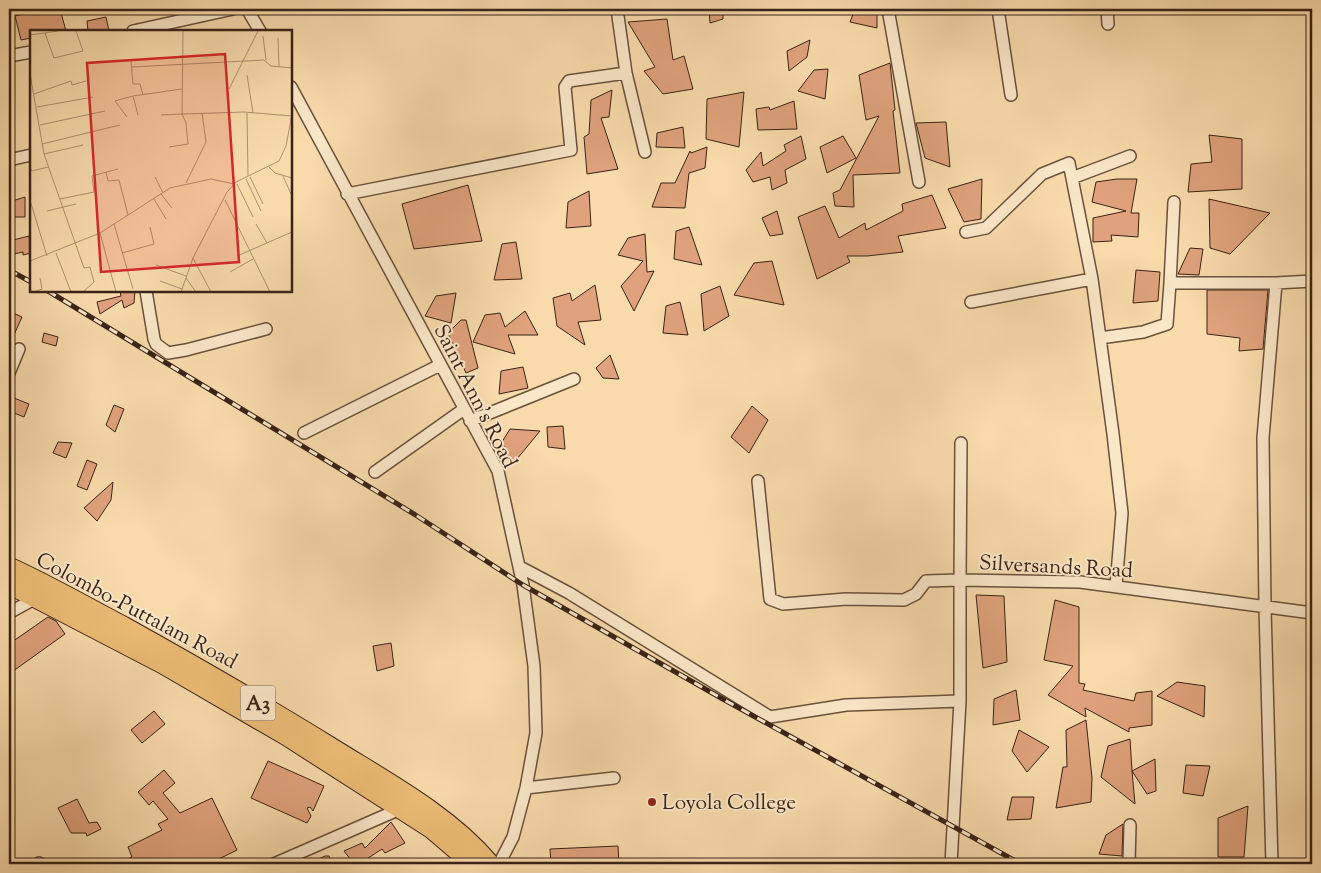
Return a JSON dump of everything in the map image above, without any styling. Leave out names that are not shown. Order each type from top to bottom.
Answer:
[{"type":"highway","name":"Colombo-Puttalam Road","points":[[9,567],[42,592],[234,705],[432,829],[473,864]]},
{"type":"highway","name":"Colombo-Puttalam Road","points":[[9,584],[42,592],[230,686],[348,758],[448,824],[478,850],[490,864]]},
{"type":"street","points":[[138,30],[233,9]]},
{"type":"street","points":[[247,9],[259,30]]},
{"type":"street","points":[[617,9],[626,73],[645,152]]},
{"type":"street","points":[[888,9],[918,182]]},
{"type":"street","points":[[998,9],[1010,95]]},
{"type":"street","points":[[1107,9],[1108,24]]},
{"type":"street","points":[[9,56],[30,52]]},
{"type":"street","points":[[347,194],[571,150],[565,87],[569,81],[626,73]]},
{"type":"street","name":"Saint Ann's Road","points":[[295,101],[498,471],[520,567],[534,676],[536,733],[526,788],[512,837],[499,864]]},
{"type":"street","points":[[9,160],[30,155]]},
{"type":"street","points":[[1072,178],[1130,156]]},
{"type":"street","points":[[966,232],[986,228],[1042,174],[1069,163],[1092,279],[1122,513],[1116,586]]},
{"type":"street","points":[[1100,338],[1143,332],[1167,324],[1174,202]]},
{"type":"street","points":[[970,302],[1092,279]]},
{"type":"street","points":[[1170,283],[1312,281]]},
{"type":"street","points":[[1272,864],[1265,608],[1263,438],[1276,283]]},
{"type":"street","points":[[146,292],[154,339],[156,344],[168,353],[266,329]]},
{"type":"street","points":[[9,373],[19,349]]},
{"type":"street","points":[[304,433],[440,365]]},
{"type":"street","points":[[470,421],[574,379]]},
{"type":"street","points":[[375,472],[464,410]]},
{"type":"street","points":[[758,481],[770,599],[783,604],[846,599],[904,600],[916,594],[926,581],[960,580],[961,443]]},
{"type":"street","points":[[520,567],[569,593],[770,717],[846,705],[960,702]]},
{"type":"street","name":"Silversands Road","points":[[951,864],[960,702],[960,580],[1080,582],[1312,613]]},
{"type":"street","points":[[9,614],[42,592]]},
{"type":"street","points":[[526,788],[614,778]]},
{"type":"street","points":[[274,864],[400,809]]},
{"type":"street","points":[[1129,864],[1130,825]]},
{"type":"building","points":[[60,9],[66,30],[30,30],[30,38],[21,40],[15,16]]},
{"type":"building","points":[[709,9],[723,9],[723,19],[710,23]]},
{"type":"building","points":[[855,9],[877,9],[877,28],[850,22]]},
{"type":"building","points":[[106,17],[109,30],[88,30],[87,21]]},
{"type":"building","points":[[667,19],[673,60],[684,56],[693,89],[663,94],[644,71],[655,67],[628,22]]},
{"type":"building","points":[[810,40],[807,57],[789,71],[787,51]]},
{"type":"building","points":[[890,63],[900,173],[853,175],[854,207],[835,206],[833,193],[840,190],[879,116],[866,120],[859,75]]},
{"type":"building","points":[[828,69],[825,99],[798,91],[814,70]]},
{"type":"building","points":[[612,90],[609,117],[601,118],[618,169],[587,174],[584,137],[589,134],[591,100]]},
{"type":"building","points":[[744,92],[739,147],[706,139],[707,99]]},
{"type":"building","points":[[794,101],[797,129],[758,130],[756,109],[769,107],[770,110]]},
{"type":"building","points":[[946,122],[950,167],[925,158],[916,123]]},
{"type":"building","points":[[683,127],[685,148],[656,147],[657,133]]},
{"type":"building","points":[[1209,135],[1242,139],[1242,189],[1188,192],[1191,164],[1212,162]]},
{"type":"building","points":[[801,136],[806,159],[785,170],[787,183],[772,190],[770,177],[753,182],[746,170],[761,152],[763,166],[786,151],[784,145]]},
{"type":"building","points":[[843,136],[856,158],[827,173],[820,147]]},
{"type":"building","points":[[707,147],[705,168],[689,173],[685,208],[652,207],[661,183],[675,183],[690,151],[691,153]]},
{"type":"building","points":[[982,179],[981,219],[964,222],[948,189]]},
{"type":"building","points":[[1137,179],[1131,213],[1139,213],[1138,237],[1111,235],[1112,241],[1093,242],[1093,218],[1126,211],[1092,202],[1096,182]]},
{"type":"building","points":[[468,185],[482,241],[414,249],[402,204]]},
{"type":"building","points":[[589,191],[591,226],[566,228],[568,202]]},
{"type":"building","points":[[932,195],[946,228],[898,236],[903,252],[847,256],[850,262],[817,279],[798,217],[825,206],[839,238],[865,223],[866,230],[903,211],[902,204]]},
{"type":"building","points":[[25,197],[25,217],[9,217],[9,202]]},
{"type":"building","points":[[1209,199],[1270,213],[1230,254],[1210,248]]},
{"type":"building","points":[[777,211],[783,234],[770,236],[762,218]]},
{"type":"building","points":[[689,227],[702,265],[674,259],[676,231]]},
{"type":"building","points":[[645,234],[647,272],[654,271],[634,311],[621,286],[643,261],[618,255],[628,238]]},
{"type":"building","points":[[29,236],[30,253],[23,255],[23,252],[9,255],[9,241]]},
{"type":"building","points":[[516,242],[522,279],[494,280],[502,244]]},
{"type":"building","points":[[1190,248],[1203,249],[1199,275],[1178,274]]},
{"type":"building","points":[[772,261],[784,305],[734,295],[754,263]]},
{"type":"building","points":[[1136,270],[1160,272],[1158,301],[1133,303]]},
{"type":"building","points":[[595,285],[601,320],[578,322],[585,345],[557,326],[553,298],[570,293],[572,301]]},
{"type":"building","points":[[720,286],[729,316],[704,331],[701,294]]},
{"type":"building","points":[[1207,290],[1268,290],[1263,349],[1239,351],[1240,338],[1207,334]]},
{"type":"building","points":[[120,292],[135,292],[134,303],[124,308],[122,300],[100,314],[97,302],[121,296]]},
{"type":"building","points":[[456,293],[451,323],[425,316],[436,296]]},
{"type":"building","points":[[680,302],[688,335],[663,333],[666,306]]},
{"type":"building","points":[[9,311],[22,317],[9,346]]},
{"type":"building","points":[[525,311],[538,335],[508,335],[515,354],[473,342],[485,315],[500,313],[505,327]]},
{"type":"building","points":[[461,320],[466,320],[478,368],[466,373],[448,333]]},
{"type":"building","points":[[44,333],[58,337],[56,346],[42,342]]},
{"type":"building","points":[[610,355],[619,379],[603,378],[596,368]]},
{"type":"building","points":[[523,367],[528,388],[499,394],[501,371]]},
{"type":"building","points":[[14,398],[29,404],[24,417],[9,411]]},
{"type":"building","points":[[114,405],[124,409],[115,432],[106,425]]},
{"type":"building","points":[[752,406],[768,420],[749,453],[731,437]]},
{"type":"building","points":[[563,426],[565,449],[548,447],[547,427]]},
{"type":"building","points":[[510,429],[540,431],[512,465],[502,442]]},
{"type":"building","points":[[58,442],[72,443],[66,458],[53,453]]},
{"type":"building","points":[[87,460],[97,464],[87,490],[77,486]]},
{"type":"building","points":[[113,482],[111,500],[97,521],[84,508]]},
{"type":"building","points":[[976,595],[1004,596],[1007,662],[983,668]]},
{"type":"building","points":[[1055,600],[1079,607],[1079,683],[1085,684],[1083,690],[1134,701],[1136,693],[1152,691],[1152,725],[1129,728],[1129,732],[1085,708],[1086,717],[1048,695],[1073,666],[1044,660]]},
{"type":"building","points":[[48,617],[56,621],[65,634],[9,674],[9,644]]},
{"type":"building","points":[[391,643],[394,666],[377,671],[373,646]]},
{"type":"building","points":[[1177,682],[1205,686],[1204,717],[1157,696]]},
{"type":"building","points":[[1016,690],[1020,720],[993,725],[994,699]]},
{"type":"building","points":[[154,711],[165,724],[142,743],[131,730]]},
{"type":"building","points":[[1086,720],[1092,778],[1091,802],[1056,808],[1063,767],[1067,767],[1066,730]]},
{"type":"building","points":[[1019,730],[1049,747],[1027,772],[1012,751]]},
{"type":"building","points":[[1130,739],[1135,804],[1101,777],[1108,746]]},
{"type":"building","points":[[1155,759],[1156,791],[1147,794],[1132,771]]},
{"type":"building","points":[[268,761],[324,786],[313,811],[310,807],[307,808],[311,816],[307,823],[251,798]]},
{"type":"building","points":[[1186,765],[1210,766],[1203,796],[1183,793]]},
{"type":"building","points":[[164,770],[175,783],[163,793],[180,813],[212,798],[237,850],[209,864],[116,864],[132,857],[128,847],[162,830],[158,824],[168,819],[153,801],[149,805],[138,792]]},
{"type":"building","points":[[1012,797],[1034,797],[1031,819],[1007,820]]},
{"type":"building","points":[[77,799],[89,823],[97,822],[101,829],[87,836],[86,833],[71,833],[58,808]]},
{"type":"building","points":[[1248,806],[1244,857],[1218,857],[1218,818]]},
{"type":"building","points":[[391,822],[405,843],[385,853],[382,849],[359,864],[354,864],[344,851],[362,843],[365,848]]},
{"type":"building","points":[[1123,824],[1122,856],[1099,854],[1106,835]]},
{"type":"building","points":[[618,846],[619,864],[551,864],[550,849]]},
{"type":"building","points":[[329,856],[332,864],[308,864]]},
{"type":"railway","points":[[9,270],[30,281]]},
{"type":"railway","points":[[50,292],[414,514],[523,585],[721,698],[1021,864]]},
{"type":"place","name":"Loyola College","points":[[652,802]]}]
